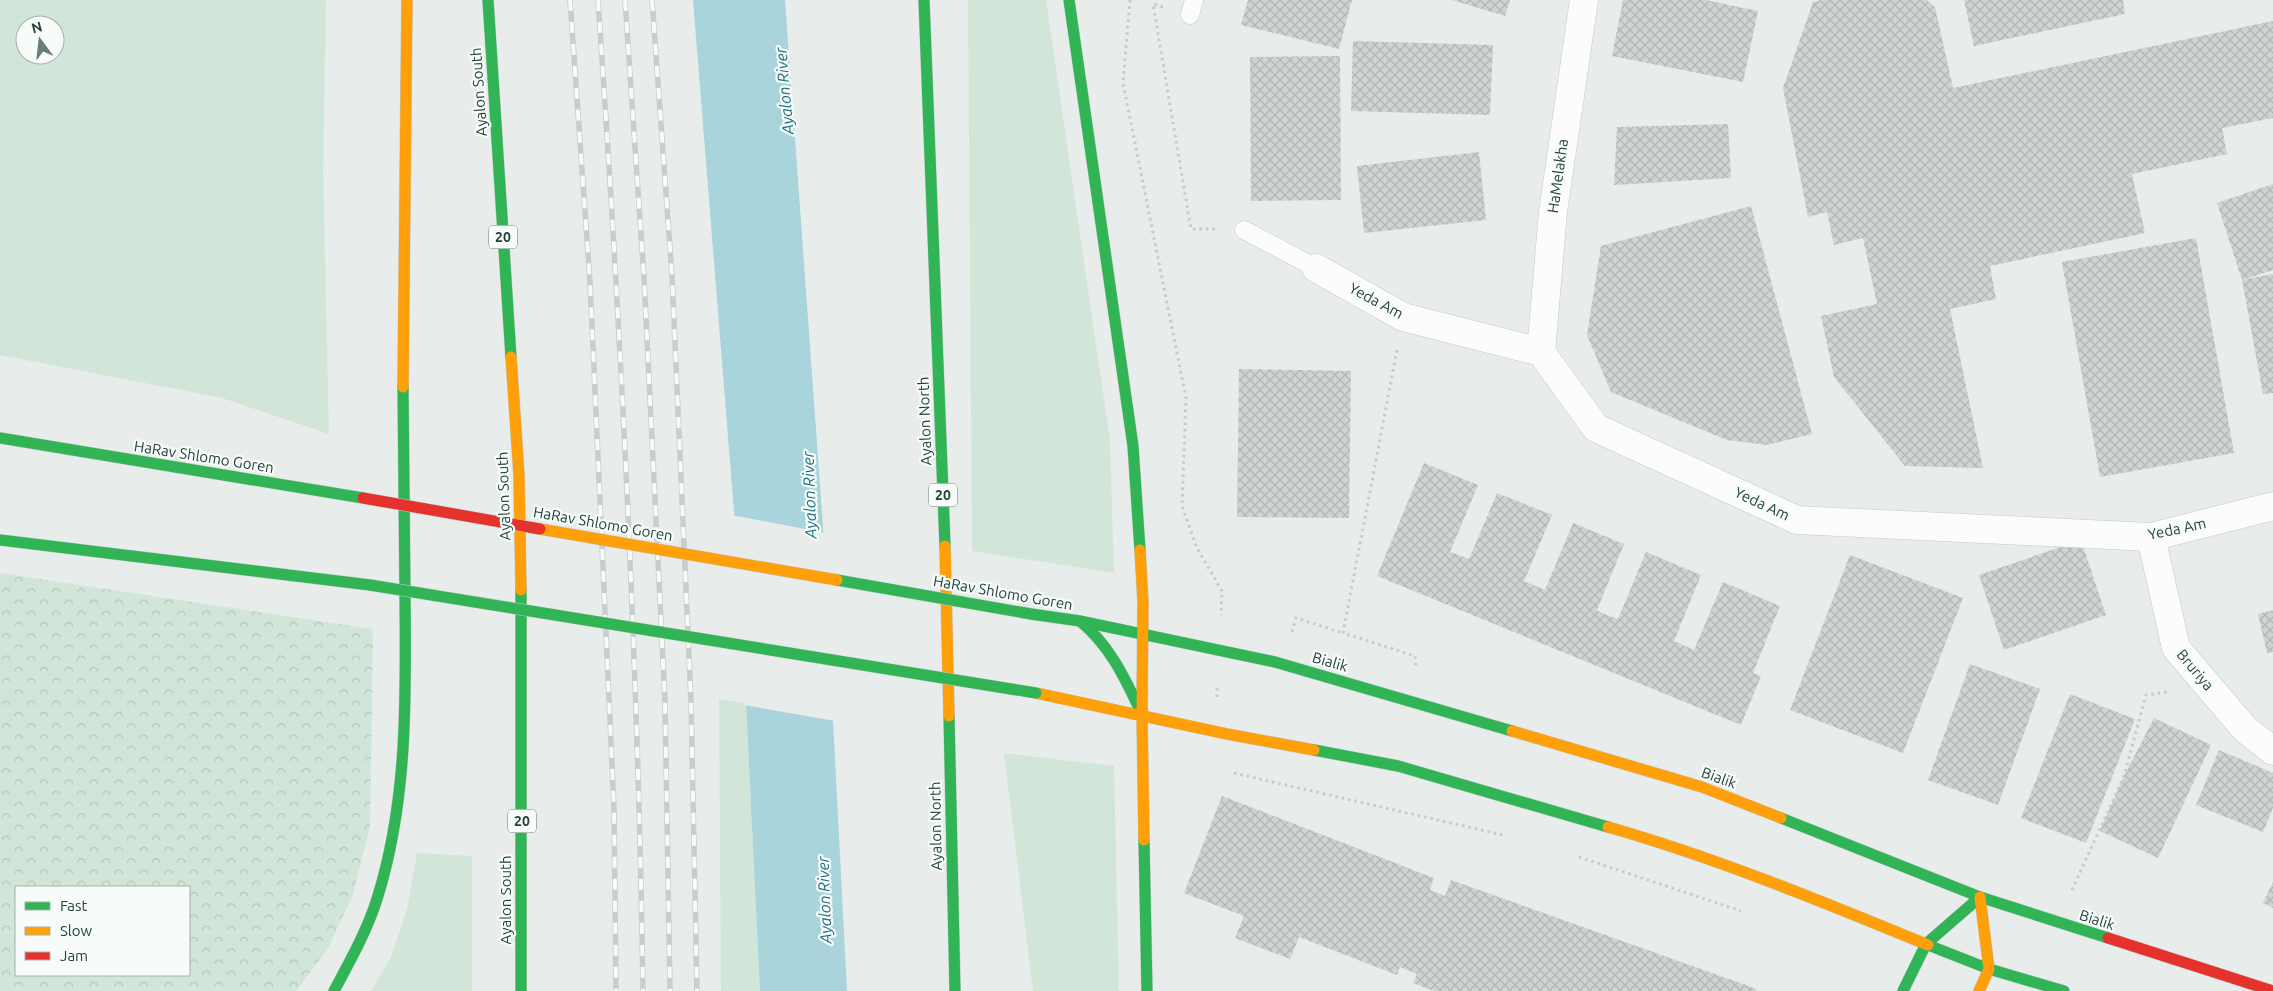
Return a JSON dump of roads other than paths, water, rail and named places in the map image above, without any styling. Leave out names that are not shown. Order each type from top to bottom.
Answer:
[{"type":"main road","points":[[334,991],[367,930],[386,874],[402,764],[406,711],[403,374],[407,0]]},
{"type":"main road","name":"Ayalon South","points":[[488,0],[519,475],[522,652],[521,991]]},
{"type":"main road","name":"Ayalon North","points":[[924,0],[944,517],[955,991]]},
{"type":"main road","points":[[1068,0],[1133,446],[1143,602],[1142,714],[1147,991]]},
{"type":"main road","name":"HaRav Shlomo Goren","points":[[0,438],[1080,621],[1142,634]]},
{"type":"main road","points":[[0,540],[201,562],[370,585],[1036,693],[1142,714],[1227,734],[1398,766],[1657,841],[1814,899],[1989,969],[2064,991]]},
{"type":"main road","points":[[1080,621],[1098,637],[1114,656],[1142,714]]},
{"type":"main road","name":"Bialik","points":[[1142,634],[1275,662],[1702,787],[1980,897],[2273,991]]},
{"type":"main road","points":[[1903,991],[1926,944],[1980,897]]},
{"type":"main road","points":[[1979,991],[1989,969],[1980,897]]},
{"type":"street","name":"HaMelakha","points":[[1541,352],[1553,212],[1584,0]]},
{"type":"street","name":"Yeda Am","points":[[1316,268],[1404,317],[1541,352],[1596,428],[1797,520],[2151,537],[2273,506]]},
{"type":"street","name":"Bruriya","points":[[2151,537],[2176,648],[2245,729],[2273,751]]},
{"type":"lane","points":[[1244,230],[1316,268]]},
{"type":"water","name":"Ayalon River","points":[[693,0],[785,0],[823,526],[847,991],[760,991],[746,703],[734,512]]},
{"type":"railway","points":[[570,0],[590,282],[614,808],[616,991]]},
{"type":"railway","points":[[598,0],[614,248],[633,619],[643,991]]},
{"type":"railway","points":[[625,0],[644,278],[665,702],[670,991]]},
{"type":"railway","points":[[652,0],[672,276],[691,701],[697,991]]}]
